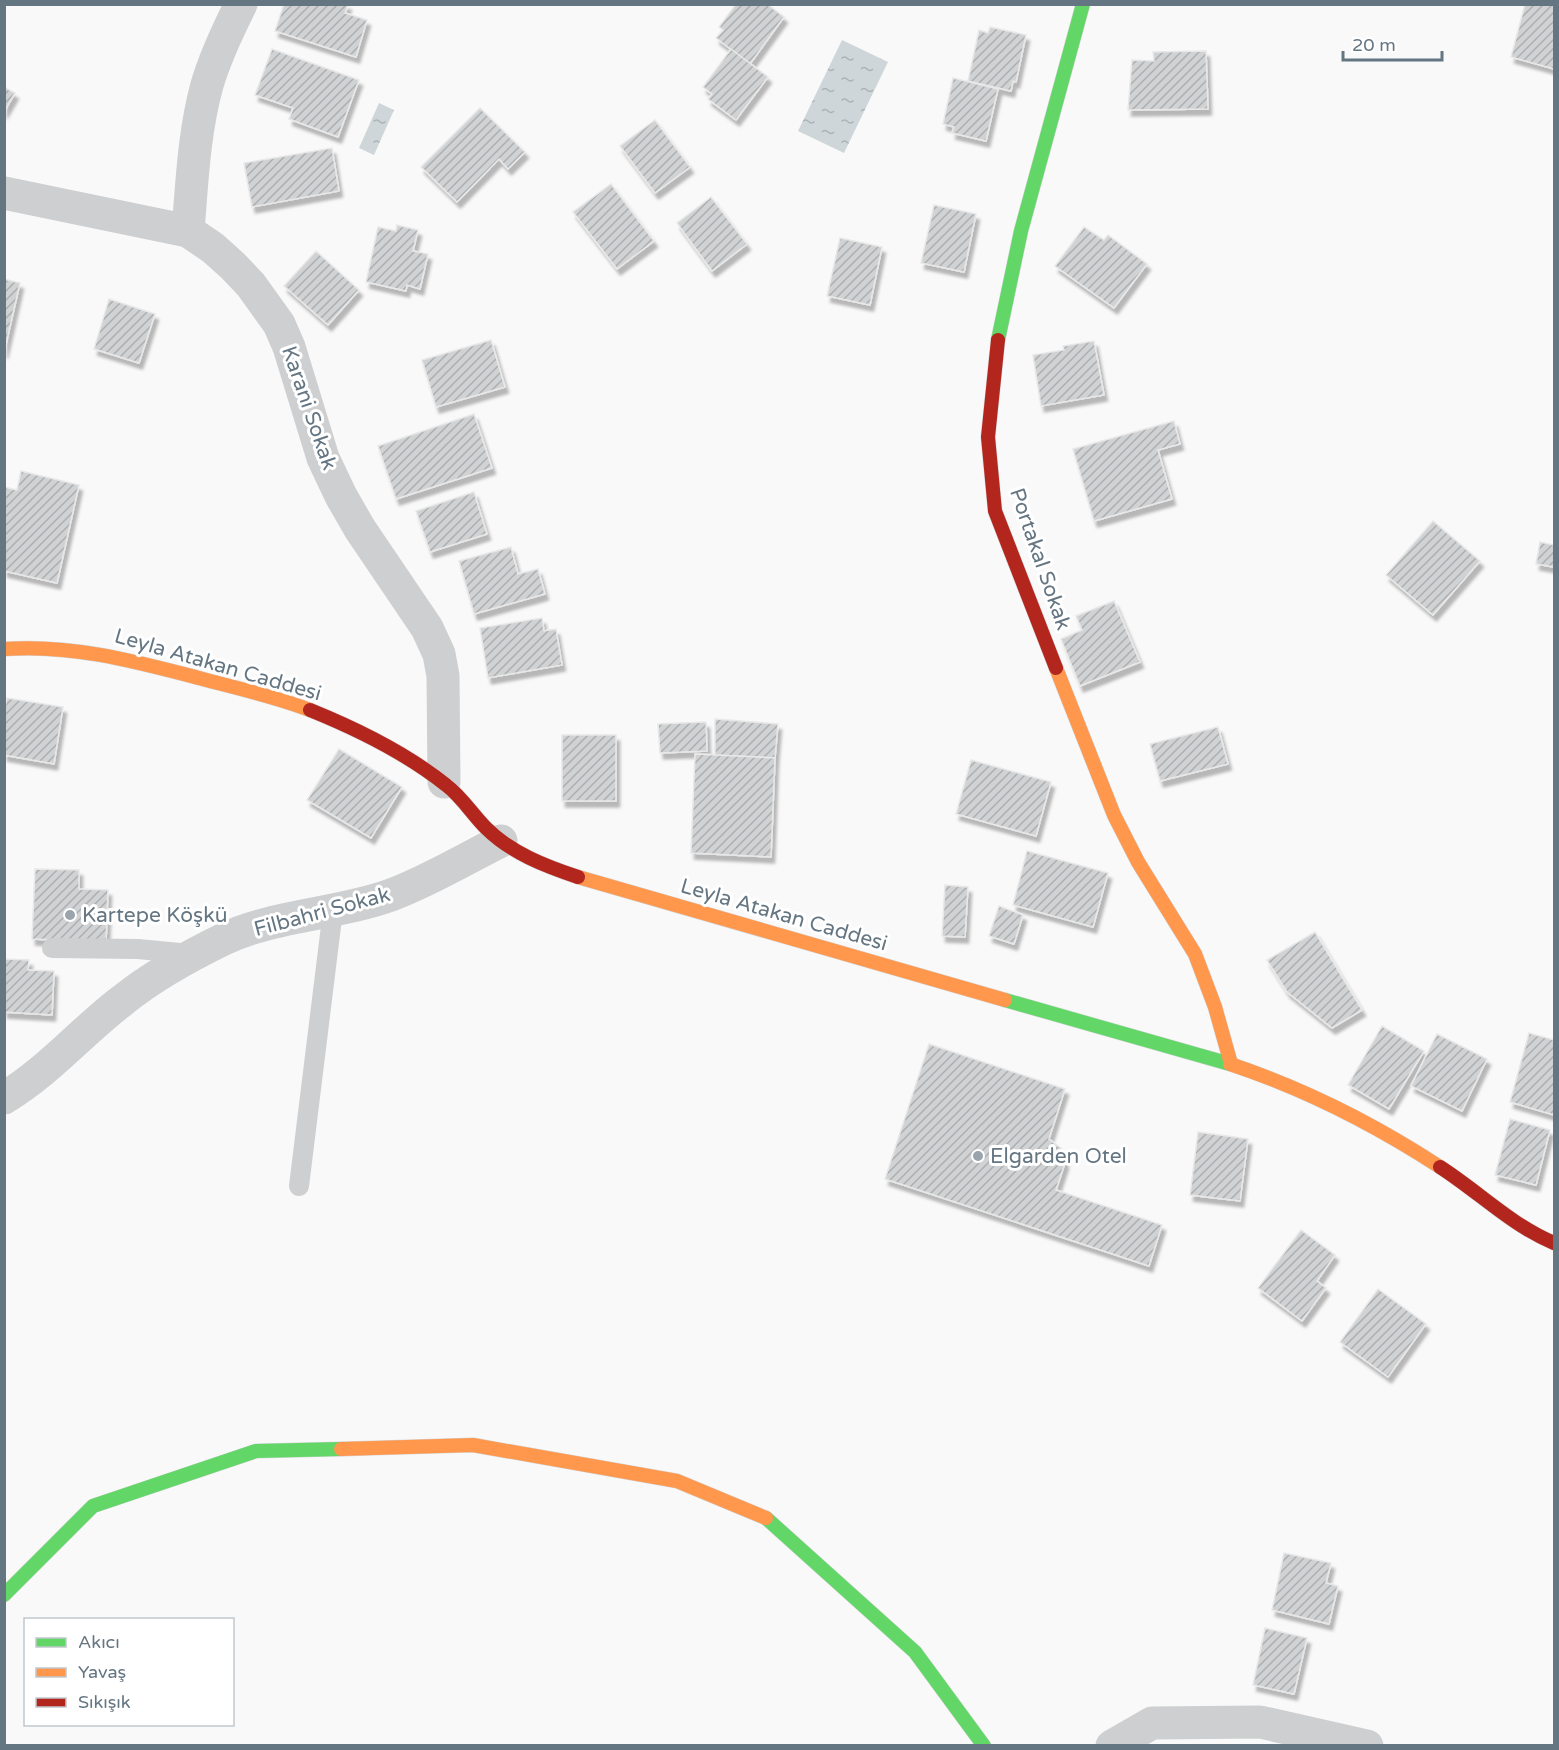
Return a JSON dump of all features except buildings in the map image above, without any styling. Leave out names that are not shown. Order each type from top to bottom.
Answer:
[{"type":"street","points":[[188,231],[197,130],[202,107],[225,37],[241,4]]},
{"type":"street","name":"Portakal Sokak","points":[[1083,4],[1021,231],[998,337],[988,437],[992,486],[996,511],[1114,815],[1137,862],[1195,954],[1215,1007],[1231,1064]]},
{"type":"street","name":"Karani Sokak","points":[[4,193],[188,231],[213,248],[251,285],[279,324],[289,347],[323,458],[341,496],[360,529],[427,628],[439,654],[443,676],[444,782]]},
{"type":"street","name":"Leyla Atakan Caddesi","points":[[4,649],[43,646],[96,652],[296,705],[359,732],[444,782],[460,796],[491,833],[519,853],[547,867],[592,882],[1269,1076],[1393,1138],[1450,1174],[1516,1225],[1554,1243]]},
{"type":"street","name":"Filbahri Sokak","points":[[4,1098],[28,1083],[122,1000],[161,972],[195,954],[227,938],[268,924],[391,895],[501,841]]},
{"type":"street","points":[[4,1595],[93,1506],[256,1451],[473,1445],[677,1481],[768,1519],[915,1652],[984,1746]]},
{"type":"street","points":[[1112,1746],[1152,1723],[1260,1722],[1367,1746]]},
{"type":"lane","points":[[299,1186],[333,910]]},
{"type":"lane","points":[[52,948],[138,949],[195,954]]},
{"type":"water","points":[[842,40],[888,62],[844,153],[798,131]]},
{"type":"water","points":[[379,103],[394,110],[374,155],[359,148]]},
{"type":"traffic: fast","points":[[998,340],[1021,231],[1083,4]]},
{"type":"traffic: fast","points":[[1005,1000],[1230,1064]]},
{"type":"traffic: fast","points":[[4,1595],[93,1506],[256,1451],[341,1449]]},
{"type":"traffic: fast","points":[[766,1518],[915,1652],[984,1746]]},
{"type":"traffic: slow","points":[[4,649],[54,649],[102,655],[255,692],[310,710]]},
{"type":"traffic: slow","points":[[1056,668],[1114,815],[1138,862],[1195,954],[1215,1007],[1231,1064]]},
{"type":"traffic: slow","points":[[578,877],[1005,1000]]},
{"type":"traffic: slow","points":[[1230,1064],[1312,1096],[1390,1136],[1440,1167]]},
{"type":"traffic: slow","points":[[341,1449],[473,1445],[677,1481],[766,1518]]},
{"type":"traffic: jam","points":[[998,340],[988,437],[995,511],[1056,668]]},
{"type":"traffic: jam","points":[[310,710],[398,752],[431,773],[452,790],[486,828],[517,852],[578,877]]},
{"type":"traffic: jam","points":[[1440,1167],[1509,1218],[1554,1243]]},
{"type":"place","name":"Kartepe Köşkü","points":[[70,915]]},
{"type":"place","name":"Elgarden Otel","points":[[978,1156]]}]
